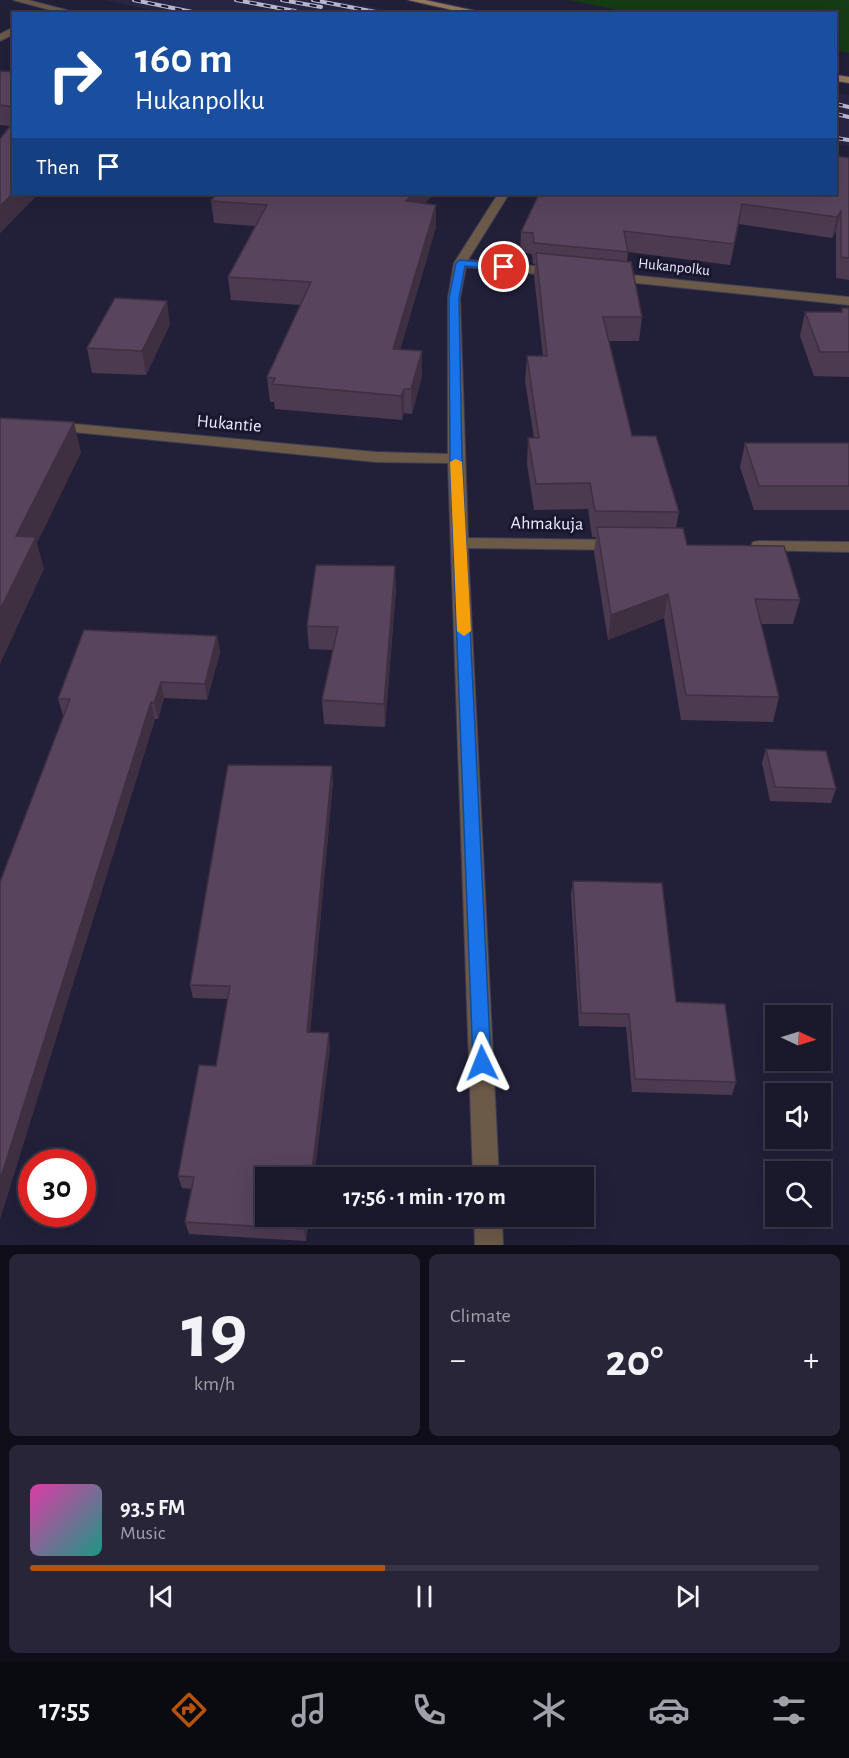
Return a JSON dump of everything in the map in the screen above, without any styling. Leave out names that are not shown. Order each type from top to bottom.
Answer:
[{"type":"main road","points":[[418,0],[476,12]]},
{"type":"street","points":[[17,0],[70,12]]},
{"type":"street","points":[[46,12],[53,8]]},
{"type":"street","points":[[486,1167],[456,459],[454,298],[460,263],[503,195]]},
{"type":"street","points":[[460,263],[566,273]]},
{"type":"street","name":"Hukanpolku","points":[[601,276],[849,301]]},
{"type":"street","name":"Hukantie","points":[[34,424],[376,457],[456,459]]},
{"type":"street","name":"Ahmakuja","points":[[460,543],[637,545]]},
{"type":"street","points":[[743,546],[849,547]]},
{"type":"street","points":[[488,1227],[489,1245]]},
{"type":"shaded area","points":[[105,0],[331,0],[399,12],[161,12]]},
{"type":"shaded area","points":[[837,92],[849,95],[849,146],[837,144]]},
{"type":"green space","points":[[569,0],[849,0],[849,53],[837,50],[837,12],[628,12]]},
{"type":"building","points":[[0,71],[12,72],[12,107],[0,105]]},
{"type":"building","points":[[12,124],[12,194],[0,206],[0,139]]},
{"type":"building","points":[[837,156],[849,158],[849,258],[841,257],[841,211],[837,217],[742,204],[734,244],[624,231],[628,252],[534,243],[533,233],[521,232],[539,195],[837,195]]},
{"type":"building","points":[[215,195],[412,195],[406,201],[436,205],[393,349],[422,351],[411,389],[404,389],[401,396],[272,384],[275,378],[267,377],[311,282],[228,277],[267,205],[211,201]]},
{"type":"building","points":[[536,253],[631,262],[642,317],[603,317],[632,436],[656,436],[679,512],[595,511],[590,483],[536,484],[528,438],[539,438],[527,356],[547,356]]},
{"type":"building","points":[[115,298],[167,301],[142,351],[87,348]]},
{"type":"building","points":[[842,308],[849,308],[849,352],[820,352],[805,312],[842,312]]},
{"type":"building","points":[[0,418],[74,422],[16,536],[36,537],[0,610]]},
{"type":"building","points":[[745,443],[849,443],[849,486],[759,486]]},
{"type":"building","points":[[597,527],[683,528],[687,545],[784,546],[800,600],[755,599],[779,697],[686,695],[668,594],[611,615]]},
{"type":"building","points":[[316,565],[395,566],[384,704],[322,700],[338,627],[307,626]]},
{"type":"building","points":[[84,630],[217,636],[205,684],[161,682],[154,703],[151,702],[0,1180],[0,882],[70,699],[58,699]]},
{"type":"building","points":[[766,749],[826,751],[836,789],[775,787]]},
{"type":"building","points":[[228,765],[332,766],[307,1032],[329,1033],[312,1167],[255,1167],[255,1226],[185,1222],[194,1177],[178,1176],[199,1065],[216,1066],[230,986],[190,985]]},
{"type":"building","points":[[573,881],[662,883],[676,1002],[725,1004],[736,1082],[635,1079],[629,1014],[581,1013]]},
{"type":"building","points":[[270,1227],[304,1227],[304,1229]]},
{"type":"railway","points":[[134,0],[192,12]]},
{"type":"railway","points":[[236,0],[295,11]]},
{"type":"railway","points":[[282,0],[321,7]]},
{"type":"railway","points":[[313,0],[376,12]]},
{"type":"railway","points":[[837,104],[849,107]]},
{"type":"railway","points":[[837,114],[849,117]]},
{"type":"railway","points":[[837,138],[849,140]]},
{"type":"slow traffic","points":[[456,462],[464,631]]},
{"type":"route","points":[[482,1063],[456,459],[454,298],[460,263],[504,267]]}]
